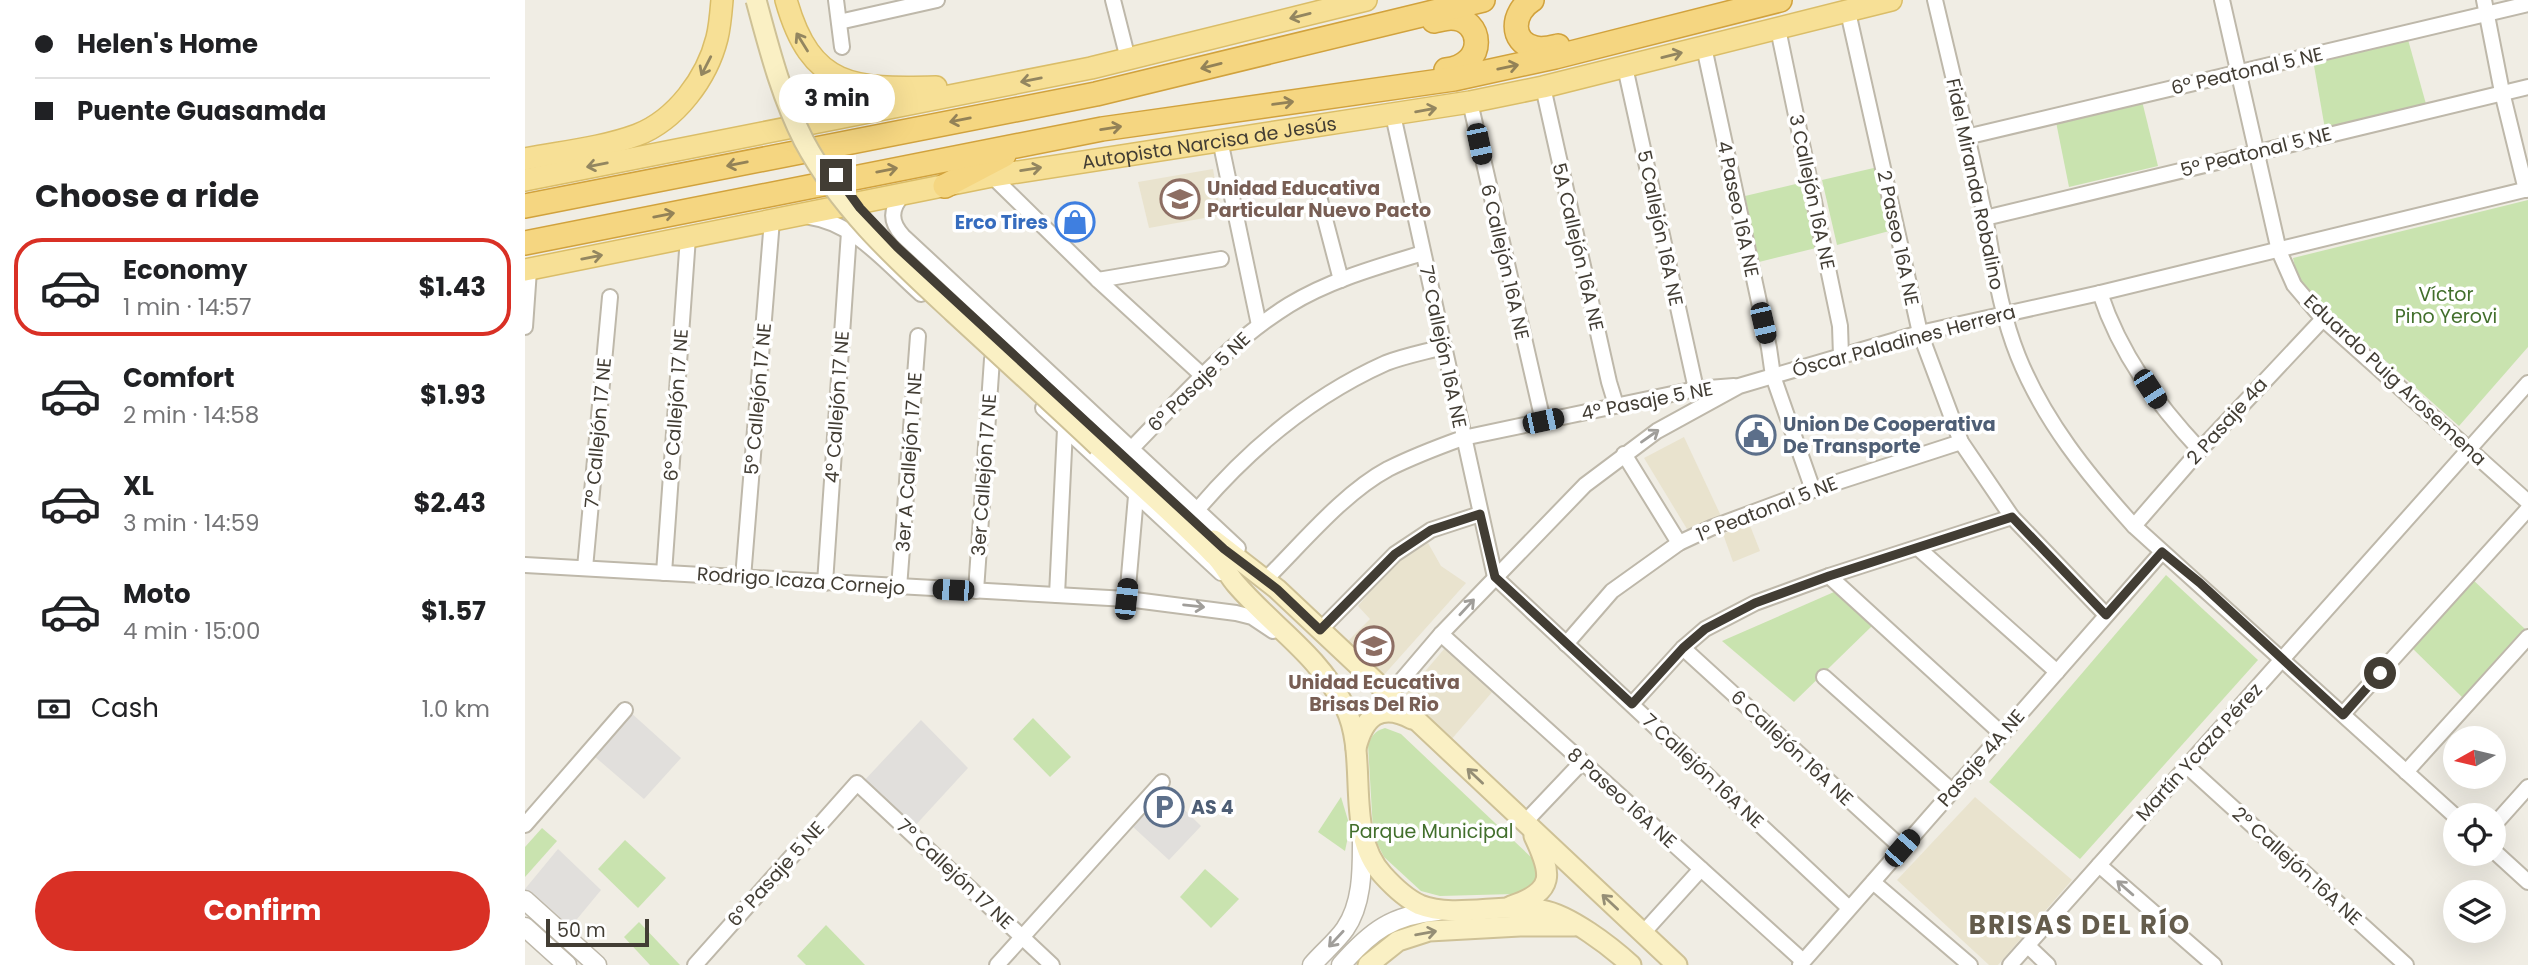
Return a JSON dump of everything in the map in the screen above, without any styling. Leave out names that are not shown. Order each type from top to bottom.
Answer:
[{"type":"highway","points":[[525,206],[1095,94],[1483,0]]},
{"type":"highway","points":[[1532,0],[1518,11],[1516,29],[1524,43],[1538,49],[1620,30],[1652,33]]},
{"type":"highway","name":"Autopista Narcisa de Jesús","points":[[525,243],[1102,129],[1454,79],[1780,0]]},
{"type":"highway","points":[[1349,32],[1381,34],[1451,18],[1467,24],[1476,38],[1474,54],[1464,66],[1390,78],[1359,93]]},
{"type":"highway","points":[[945,186],[1025,144]]},
{"type":"main road","points":[[525,159],[637,135],[667,118],[686,97],[711,56],[717,38],[722,0]]},
{"type":"main road","points":[[756,0],[774,66],[804,140],[837,194],[892,256],[1224,549],[1274,582],[1320,630],[1677,965]]},
{"type":"main road","points":[[764,0],[798,108],[827,162],[860,208],[1217,557],[1236,584],[1314,660],[1328,679],[1347,711],[1356,749],[1362,828],[1371,856],[1383,874],[1422,906],[1450,910],[1510,906],[1559,915],[1631,965]]},
{"type":"main road","points":[[786,0],[802,44],[818,63],[839,78],[880,89],[1001,86]]},
{"type":"main road","name":"Autopista Narcisa de Jesús","points":[[527,270],[992,176],[1470,102],[1543,87],[1891,0]]},
{"type":"main road","points":[[525,180],[1128,59],[1356,1]]},
{"type":"main road","points":[[1356,749],[1363,726],[1374,716],[1394,713],[1416,721]]},
{"type":"main road","points":[[1510,906],[1536,895],[1547,876],[1544,856],[1527,825]]},
{"type":"main road","points":[[1368,965],[1398,941],[1429,931],[1577,926]]},
{"type":"street","points":[[836,0],[842,47]]},
{"type":"street","points":[[839,22],[937,0]]},
{"type":"street","points":[[1113,0],[1128,59]]},
{"type":"street","name":"Fidel Miranda Robalino","points":[[1935,0],[1985,218],[2002,313],[2019,359],[2053,426],[2090,478],[2134,526],[2443,805]]},
{"type":"street","name":"Eduardo Puig Arosemena","points":[[2222,0],[2279,251],[2294,285],[2323,319],[2528,502]]},
{"type":"street","name":"6º Peatonal 5 NE","points":[[1966,137],[2239,72],[2486,7],[2528,4]]},
{"type":"street","points":[[2486,7],[2502,92],[2527,190]]},
{"type":"street","name":"2 Paseo 16A NE","points":[[1849,12],[1920,333],[1961,442],[2012,517],[2106,615]]},
{"type":"street","name":"3 Callejón 16A NE","points":[[1777,29],[1840,326],[1841,356]]},
{"type":"street","name":"4 Paseo 16A NE","points":[[1704,47],[1773,376],[1813,490]]},
{"type":"street","name":"5 Callejón 16A NE","points":[[1625,67],[1696,389]]},
{"type":"street","name":"5A Callejón 16A NE","points":[[1543,87],[1616,405]]},
{"type":"street","name":"5º Peatonal 5 NE","points":[[1985,218],[2528,87]]},
{"type":"street","name":"6 Callejón 16A NE","points":[[1470,102],[1543,421]]},
{"type":"street","name":"7º Callejón 16A NE","points":[[1392,116],[1495,577]]},
{"type":"street","points":[[1220,140],[1259,325]]},
{"type":"street","points":[[992,176],[1098,280],[1203,376]]},
{"type":"street","name":"Óscar Paladines Herrera","points":[[1389,695],[1495,577],[1585,485],[1657,431],[1738,386],[1920,333],[2279,251],[2527,190]]},
{"type":"street","points":[[903,195],[893,208],[898,230],[1274,582]]},
{"type":"street","points":[[1320,200],[1341,279]]},
{"type":"street","points":[[799,215],[824,219],[849,232],[992,359],[1209,563],[1236,584]]},
{"type":"street","name":"5º Callejón 17 NE","points":[[743,578],[772,220]]},
{"type":"street","name":"4º Callejón 17 NE","points":[[825,583],[849,232]]},
{"type":"street","name":"6º Callejón 17 NE","points":[[664,573],[688,237]]},
{"type":"street","name":"6º Pasaje 5 NE","points":[[1131,449],[1239,340],[1259,325],[1291,304],[1341,279],[1423,253]]},
{"type":"street","points":[[1098,280],[1221,259]]},
{"type":"street","points":[[525,327],[527,270]]},
{"type":"street","points":[[2100,293],[2110,323],[2134,366],[2165,412],[2200,450]]},
{"type":"street","name":"7º Callejón 17 NE","points":[[585,568],[610,297]]},
{"type":"street","name":"2 Pasaje 4a","points":[[2134,526],[2200,450],[2323,319]]},
{"type":"street","name":"3er A Callejón 17 NE","points":[[899,588],[918,336]]},
{"type":"street","points":[[1196,510],[1280,427],[1339,387],[1389,362],[1443,347]]},
{"type":"street","name":"3er Callejón 17 NE","points":[[976,592],[992,359]]},
{"type":"street","name":"Martín Ycaza Pérez","points":[[2010,965],[2528,383]]},
{"type":"street","name":"4º Pasaje 5 NE","points":[[1274,582],[1349,497],[1386,470],[1463,438],[1696,389],[1738,386]]},
{"type":"street","points":[[1057,595],[1065,429]]},
{"type":"street","name":"1º Peatonal 5 NE","points":[[1566,644],[1612,591],[1679,543],[1711,528],[1813,490],[1961,442]]},
{"type":"street","points":[[1624,454],[1679,543]]},
{"type":"street","points":[[1126,599],[1136,496]]},
{"type":"street","points":[[2343,715],[2528,509]]},
{"type":"street","points":[[1320,630],[1395,554],[1431,530],[1480,514]]},
{"type":"street","points":[[1632,704],[1683,648],[1705,629],[1755,603],[1829,576],[2012,517]]},
{"type":"street","points":[[1918,548],[2057,672]]},
{"type":"street","name":"Pasaje 4A NE","points":[[1801,963],[2162,552]]},
{"type":"street","name":"Rodrigo Icaza Cornejo","points":[[525,565],[1126,599],[1205,607],[1252,617],[1314,660]]},
{"type":"street","points":[[1829,576],[2002,734]]},
{"type":"street","name":"7 Callejón 16A NE","points":[[1495,577],[1849,908]]},
{"type":"street","name":"8 Paseo 16A NE","points":[[1441,635],[1701,869],[1801,963]]},
{"type":"street","points":[[2406,772],[2528,636]]},
{"type":"street","name":"6 Callejón 16A NE","points":[[1683,648],[1902,848]]},
{"type":"street","points":[[1823,677],[1952,791]]},
{"type":"street","points":[[525,825],[625,710]]},
{"type":"street","points":[[1527,825],[1582,762]]},
{"type":"street","name":"2° Callejón 16A NE","points":[[2187,766],[2406,965]]},
{"type":"street","points":[[997,965],[1162,782]]},
{"type":"street","name":"6º Pasaje 5 NE","points":[[695,965],[857,783]]},
{"type":"street","name":"7º Callejón 17 NE","points":[[857,783],[1052,965]]},
{"type":"street","points":[[2506,812],[2528,787]]},
{"type":"street","points":[[1312,965],[1346,928],[1353,913],[1361,882],[1362,828]]},
{"type":"street","points":[[2506,862],[2528,882]]},
{"type":"street","points":[[2099,865],[2214,965]]},
{"type":"street","points":[[1643,933],[1701,869]]},
{"type":"street","points":[[1873,881],[1969,965]]},
{"type":"street","points":[[525,900],[597,965]]},
{"type":"street","points":[[1341,965],[1365,940],[1391,921],[1419,913],[1450,910]]},
{"type":"street","points":[[525,927],[567,965]]},
{"type":"street","points":[[2028,946],[2048,965]]},
{"type":"shaded area","name":"Unidad Educativa Particular Nuevo Pacto","points":[[1213,169],[1221,215],[1149,228],[1138,182]]},
{"type":"shaded area","points":[[1684,437],[1721,516],[1690,529],[1687,529],[1644,458]]},
{"type":"shaded area","points":[[1749,523],[1760,551],[1733,562],[1723,534]]},
{"type":"shaded area","points":[[1428,543],[1441,566],[1466,583],[1382,677],[1348,641],[1370,619],[1358,606],[1393,565]]},
{"type":"shaded area","points":[[1445,648],[1493,691],[1450,741],[1404,696]]},
{"type":"shaded area","points":[[630,712],[681,758],[644,799],[594,756]]},
{"type":"shaded area","points":[[921,720],[968,768],[912,829],[862,783]]},
{"type":"shaded area","name":"AS 4","points":[[1163,789],[1201,826],[1169,860],[1131,825]]},
{"type":"shaded area","points":[[1975,797],[2072,880],[1998,965],[1989,965],[1897,880]]},
{"type":"shaded area","points":[[558,849],[601,890],[568,930],[525,889]]},
{"type":"green space","points":[[2407,36],[2426,104],[2325,129],[2313,60]]},
{"type":"green space","points":[[2142,101],[2158,166],[2069,187],[2056,122]]},
{"type":"green space","points":[[1878,167],[1893,230],[1837,245],[1822,180]]},
{"type":"green space","points":[[1800,183],[1816,248],[1759,262],[1745,196]]},
{"type":"green space","name":"Víctor Pino Yerovi","points":[[2528,200],[2528,347],[2459,426],[2299,284],[2293,258]]},
{"type":"green space","points":[[2166,575],[2258,660],[2080,859],[1989,782]]},
{"type":"green space","points":[[2471,578],[2525,629],[2463,698],[2409,645]]},
{"type":"green space","points":[[1834,592],[1872,626],[1794,702],[1722,641]]},
{"type":"green space","points":[[1033,718],[1071,757],[1050,777],[1013,739]]},
{"type":"green space","name":"Parque Municipal","points":[[1385,728],[1401,734],[1533,859],[1536,877],[1527,890],[1514,894],[1440,896],[1421,891],[1384,857],[1373,830],[1368,745],[1374,734]]},
{"type":"green space","points":[[1341,797],[1350,827],[1345,851],[1318,832]]},
{"type":"green space","points":[[542,828],[557,841],[525,877],[525,847]]},
{"type":"green space","points":[[625,840],[666,878],[638,908],[598,869]]},
{"type":"green space","points":[[1205,869],[1239,899],[1211,928],[1180,897]]},
{"type":"green space","points":[[639,922],[680,965],[650,965],[624,937]]},
{"type":"green space","points":[[826,925],[865,965],[806,965],[797,956]]},
{"type":"place","name":"Unidad Educativa Particular Nuevo Pacto","points":[[1180,199]]},
{"type":"place","name":"Erco Tires","points":[[1075,222]]},
{"type":"place","name":"Union De Cooperativa De Transporte","points":[[1756,435]]},
{"type":"place","name":"Unidad Ecucativa Brisas Del Rio","points":[[1374,646]]},
{"type":"place","name":"AS 4","points":[[1164,807]]},
{"type":"district","name":"BRISAS DEL RÍO","points":[[2080,925]]},
{"type":"route","points":[[836,175],[875,226],[897,247],[1224,549],[1277,589],[1320,630],[1395,554],[1431,530],[1480,514],[1495,577],[1632,704],[1683,648],[1705,629],[1755,603],[1829,576],[2012,517],[2106,615],[2162,552],[2200,583],[2343,715],[2380,673]]}]
